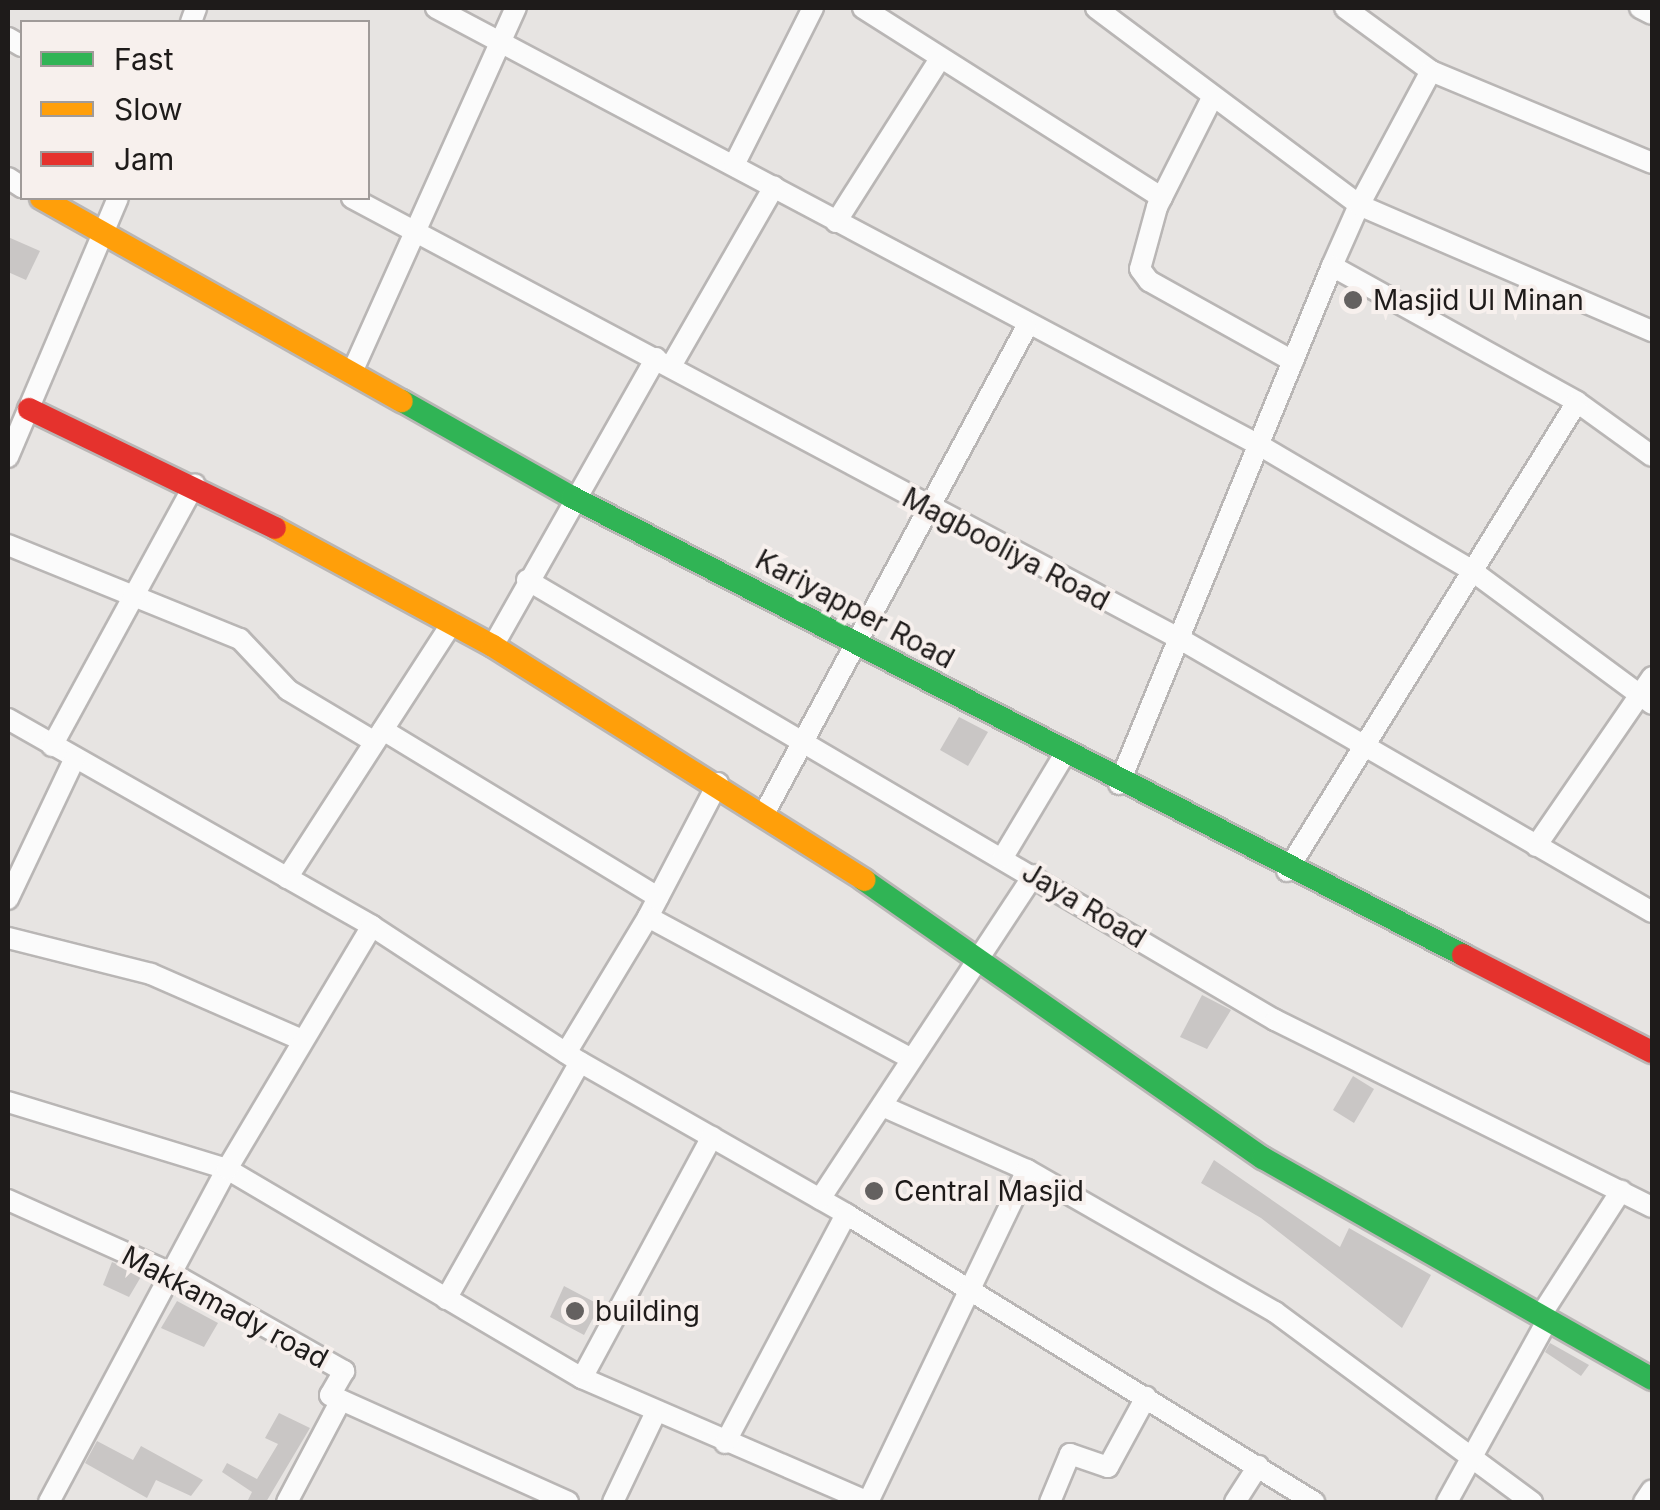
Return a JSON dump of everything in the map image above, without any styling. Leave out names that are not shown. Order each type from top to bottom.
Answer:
[{"type":"street","points":[[436,8],[501,37],[1026,328],[1258,445],[1471,570],[1647,700]]},
{"type":"street","points":[[353,370],[419,232],[516,8]]},
{"type":"street","points":[[734,165],[813,8]]},
{"type":"street","points":[[863,8],[1162,198]]},
{"type":"street","points":[[1096,8],[1359,205],[1652,331]]},
{"type":"street","points":[[1345,8],[1431,71],[1652,163]]},
{"type":"street","points":[[1640,8],[1652,14]]},
{"type":"street","points":[[836,222],[940,59]]},
{"type":"street","points":[[1119,784],[1332,266],[1359,205],[1431,71]]},
{"type":"street","points":[[1212,98],[1162,198],[1141,254],[1149,281],[1293,361]]},
{"type":"street","points":[[493,646],[572,497],[774,188]]},
{"type":"street","name":"Kariyapper Road","points":[[44,200],[353,370],[572,497],[856,642],[1287,871],[1652,1052]]},
{"type":"street","points":[[8,457],[117,200]]},
{"type":"street","name":"Magbooliya Road","points":[[356,200],[663,362],[925,508],[1180,640],[1361,749],[1652,912]]},
{"type":"street","points":[[1332,266],[1578,402],[1652,456]]},
{"type":"street","points":[[766,812],[925,508],[1026,328]]},
{"type":"street","points":[[1287,871],[1578,402]]},
{"type":"street","points":[[29,409],[195,484],[493,646],[766,812],[1263,1158],[1652,1379]]},
{"type":"street","points":[[52,746],[129,595],[195,484]]},
{"type":"street","points":[[8,544],[240,639],[288,690],[379,736],[658,897]]},
{"type":"street","name":"Jaya Road","points":[[528,580],[1400,1088],[1652,1207]]},
{"type":"street","points":[[287,878],[452,624]]},
{"type":"street","points":[[1536,846],[1647,700],[1652,677]]},
{"type":"street","points":[[8,719],[372,926],[573,1057],[846,1214],[1314,1502]]},
{"type":"street","points":[[1003,857],[1064,754]]},
{"type":"street","points":[[8,900],[74,758]]},
{"type":"street","points":[[446,1299],[718,783]]},
{"type":"street","points":[[820,1199],[975,958],[1034,875]]},
{"type":"street","points":[[648,917],[910,1058]]},
{"type":"street","points":[[49,1502],[227,1169],[300,1039],[372,926]]},
{"type":"street","points":[[8,938],[151,974],[300,1039]]},
{"type":"street","points":[[8,1102],[227,1169],[582,1378],[724,1443],[869,1502],[1027,1170]]},
{"type":"street","points":[[882,1106],[1027,1170],[1276,1312],[1532,1502]]},
{"type":"street","points":[[582,1378],[712,1137]]},
{"type":"street","points":[[1447,1502],[1474,1459],[1544,1317],[1621,1191]]},
{"type":"street","name":"Makkamady road","points":[[8,1200],[173,1274],[344,1371],[330,1395],[568,1502]]},
{"type":"street","points":[[724,1443],[846,1214]]},
{"type":"street","points":[[1050,1502],[1070,1454],[1108,1467],[1146,1397]]},
{"type":"street","points":[[287,1502],[341,1400]]},
{"type":"street","points":[[613,1502],[656,1412]]},
{"type":"street","points":[[1235,1502],[1258,1466]]},
{"type":"street","points":[[1644,1502],[1652,1490]]},
{"type":"building","points":[[8,237],[40,251],[26,280],[8,272]]},
{"type":"building","points":[[959,717],[988,732],[968,766],[940,750]]},
{"type":"building","points":[[1202,995],[1231,1010],[1207,1049],[1180,1037]]},
{"type":"building","points":[[1353,1076],[1374,1089],[1354,1123],[1333,1110]]},
{"type":"building","points":[[1214,1160],[1340,1247],[1349,1228],[1431,1275],[1402,1328],[1261,1218],[1201,1183]]},
{"type":"building","points":[[112,1262],[142,1275],[129,1297],[103,1285]]},
{"type":"building","name":"building","points":[[564,1286],[600,1305],[584,1335],[550,1317]]},
{"type":"building","points":[[177,1301],[218,1323],[204,1347],[161,1328]]},
{"type":"building","points":[[1550,1343],[1589,1365],[1581,1376],[1545,1352]]},
{"type":"building","points":[[279,1413],[310,1428],[266,1502],[247,1502],[252,1492],[222,1472],[227,1463],[257,1479],[278,1444],[265,1438]]},
{"type":"building","points":[[97,1441],[133,1460],[141,1446],[203,1480],[191,1496],[156,1480],[147,1498],[85,1463]]},
{"type":"traffic: fast","points":[[402,401],[572,497],[1463,955]]},
{"type":"traffic: fast","points":[[864,880],[1263,1158],[1652,1379]]},
{"type":"traffic: slow","points":[[45,200],[402,401]]},
{"type":"traffic: slow","points":[[275,528],[493,646],[864,880]]},
{"type":"traffic: jam","points":[[29,409],[275,528]]},
{"type":"traffic: jam","points":[[1463,955],[1652,1052]]},
{"type":"place","name":"Masjid Ul Minan","points":[[1353,300]]},
{"type":"place","name":"Central Masjid","points":[[874,1191]]},
{"type":"place","name":"building","points":[[575,1311]]}]
